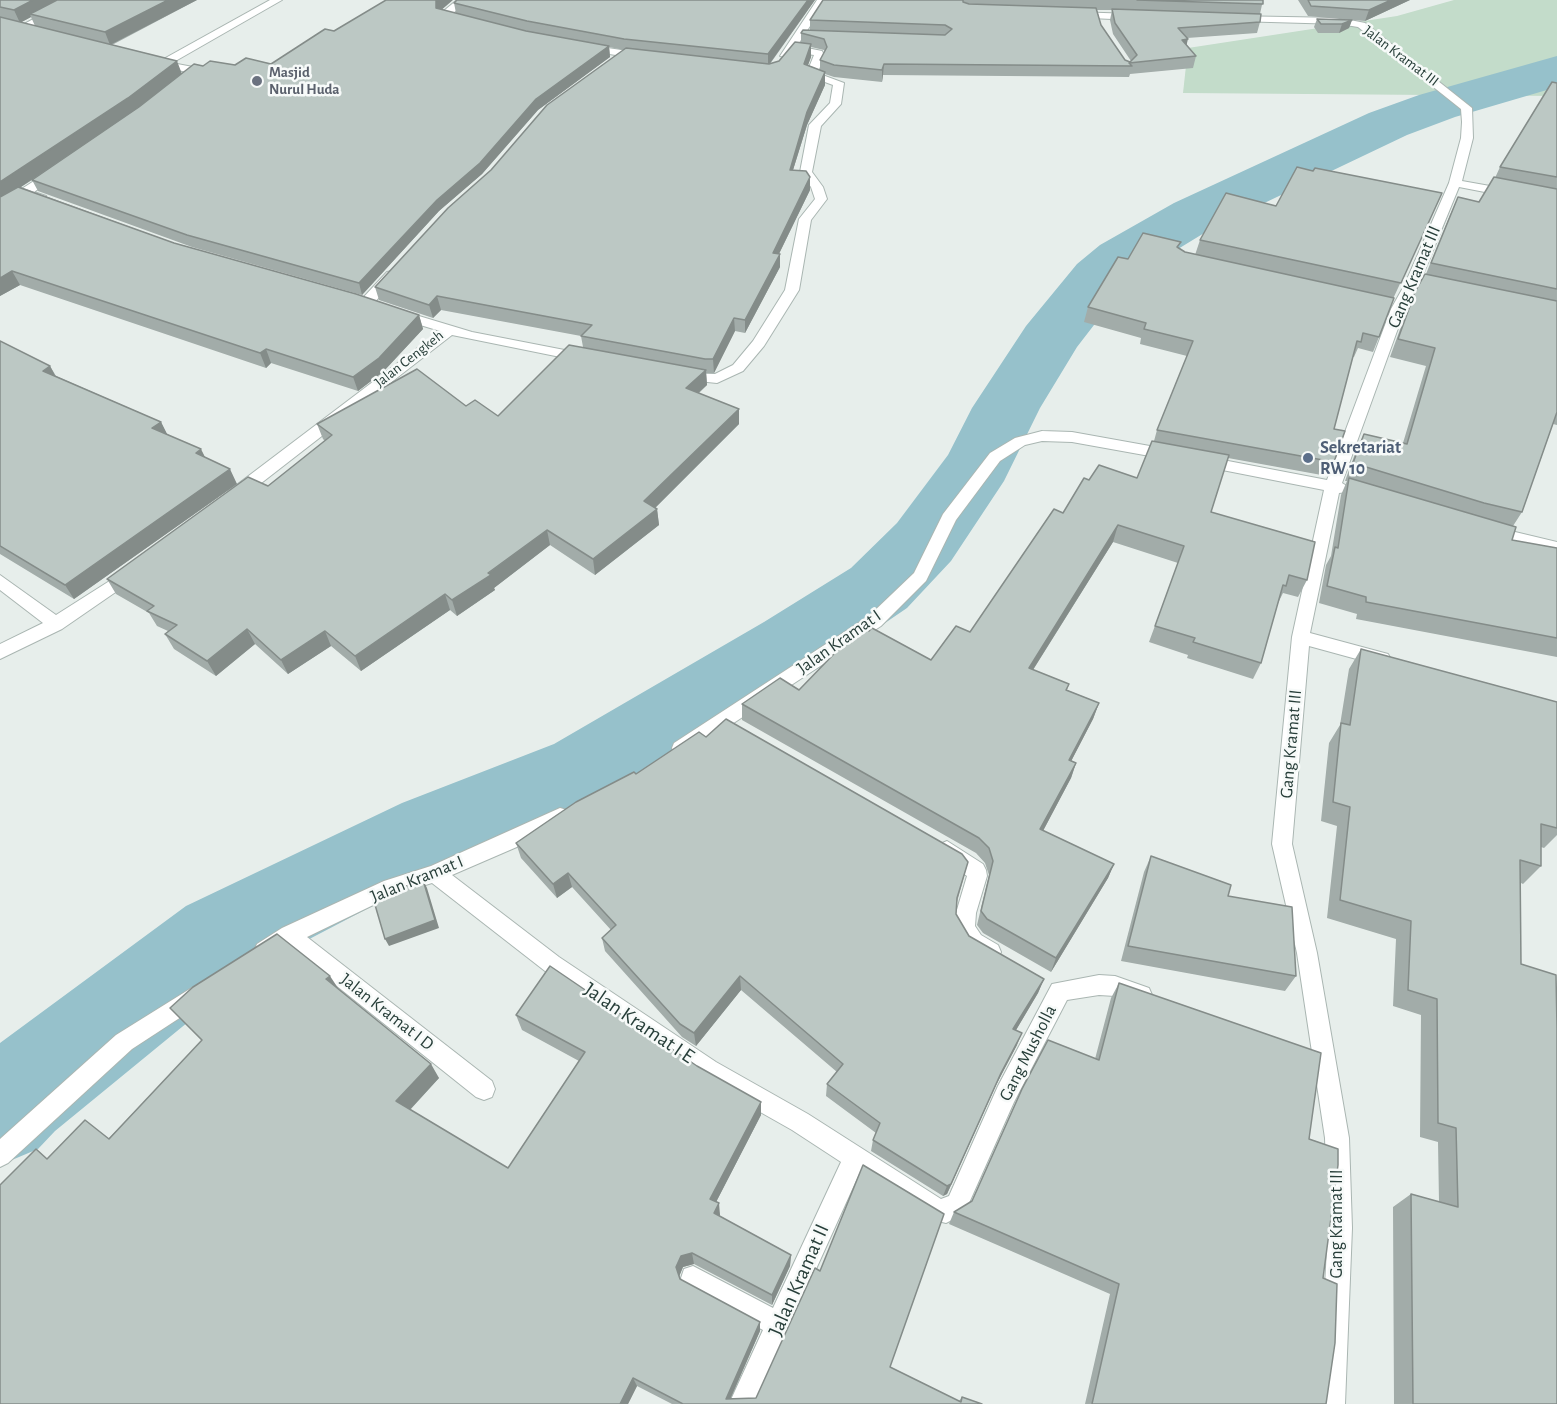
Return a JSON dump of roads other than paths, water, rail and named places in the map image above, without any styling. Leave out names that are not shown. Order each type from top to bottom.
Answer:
[{"type":"street","points":[[45,34],[17,27],[76,0]]},
{"type":"street","points":[[162,64],[277,0]]},
{"type":"street","points":[[463,0],[444,16],[470,24]]},
{"type":"street","points":[[779,63],[800,36],[822,0]]},
{"type":"street","points":[[1094,0],[1094,12],[1102,20]]},
{"type":"street","points":[[1057,14],[1102,20],[1144,17]]},
{"type":"street","name":"Jalan Kramat III","points":[[1221,18],[1340,21],[1360,26],[1442,87],[1466,108]]},
{"type":"street","points":[[800,36],[812,37]]},
{"type":"street","points":[[571,45],[625,55],[658,58]]},
{"type":"street","points":[[665,373],[706,379],[727,375],[759,343],[792,290],[805,219],[821,200],[817,187],[806,172],[815,125],[835,104],[839,83],[833,79],[811,75],[820,57],[818,53],[791,48]]},
{"type":"street","points":[[606,68],[625,55]]},
{"type":"street","points":[[144,60],[189,69],[193,73],[172,90]]},
{"type":"street","name":"Gang Kramat III","points":[[1332,1404],[1340,1228],[1337,1138],[1307,953],[1282,844],[1301,637],[1333,485],[1392,307],[1418,285],[1455,183],[1467,138],[1466,108]]},
{"type":"street","points":[[56,205],[20,196],[67,165]]},
{"type":"street","points":[[1455,183],[1557,202]]},
{"type":"street","name":"Jalan Cengkeh","points":[[403,262],[371,305],[449,331]]},
{"type":"street","points":[[449,331],[600,360]]},
{"type":"street","name":"Jalan Cengkeh","points":[[225,503],[449,331]]},
{"type":"street","name":"Jalan Kramat I","points":[[663,759],[875,621],[920,577],[949,518],[995,457],[1020,441],[1042,436],[1072,437],[1355,491]]},
{"type":"street","points":[[1472,528],[1557,548]]},
{"type":"street","points":[[0,652],[56,624],[146,562]]},
{"type":"street","points":[[0,581],[56,624]]},
{"type":"street","points":[[1301,637],[1401,664]]},
{"type":"street","points":[[723,721],[741,731]]},
{"type":"street","name":"Jalan Kramat I","points":[[250,960],[290,935],[391,887],[435,873],[526,834],[575,808]]},
{"type":"street","points":[[927,838],[967,861],[976,870],[977,876],[966,913],[965,928],[974,942],[1012,964]]},
{"type":"street","name":"Jalan Kramat I E","points":[[435,873],[552,964],[708,1070],[855,1157]]},
{"type":"street","name":"Jalan Kramat I D","points":[[290,935],[484,1089]]},
{"type":"street","points":[[0,1155],[124,1042],[212,985]]},
{"type":"street","name":"Gang Musholla","points":[[855,1157],[931,1209],[946,1211],[952,1208],[957,1204],[1051,986],[1115,986],[1159,1001]]},
{"type":"street","points":[[1303,1049],[1325,1056]]},
{"type":"street","name":"Jalan Kramat II","points":[[742,1404],[855,1157]]},
{"type":"street","points":[[693,1278],[779,1326]]},
{"type":"waterway","points":[[0,1112],[18,1094],[220,937],[434,830],[546,787],[585,769],[793,644],[879,588],[924,542],[979,464],[1006,408],[1049,340],[1099,277],[1121,258],[1194,215],[1388,124],[1437,106],[1557,71]]},
{"type":"place","name":"Masjid Nurul Huda","points":[[257,81]]},
{"type":"place","name":"Sekretariat RW 10","points":[[1308,458]]}]
